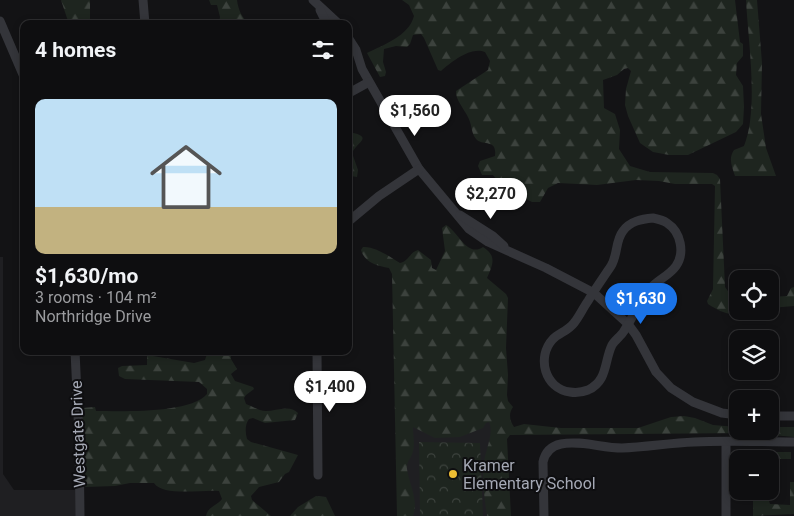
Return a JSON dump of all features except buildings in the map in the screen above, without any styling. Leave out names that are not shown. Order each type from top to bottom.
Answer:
[{"type":"street","points":[[143,0],[145,20]]},
{"type":"street","points":[[315,2],[325,20]]},
{"type":"street","points":[[315,2],[335,20]]},
{"type":"street","points":[[0,21],[20,68]]},
{"type":"street","points":[[352,44],[362,69],[419,170],[468,229],[488,242],[594,293],[628,324],[656,372],[671,388],[693,402],[729,414]]},
{"type":"street","points":[[352,57],[362,69]]},
{"type":"street","points":[[352,91],[369,82]]},
{"type":"street","points":[[352,218],[379,196],[419,170]]},
{"type":"street","points":[[653,218],[666,222],[674,228],[681,248],[676,266],[650,289],[623,333],[613,344],[602,378],[597,385],[583,392],[570,392],[559,388],[551,382],[545,372],[544,360],[547,348],[552,340],[573,324],[594,293],[614,261],[623,230],[641,219],[653,218]]},
{"type":"street","name":"Westgate Drive","points":[[75,355],[80,516]]},
{"type":"street","points":[[317,355],[318,475]]},
{"type":"street","points":[[779,416],[794,416]]},
{"type":"street","points":[[544,516],[543,462],[544,456],[555,446],[573,443],[611,448],[646,447],[694,442],[794,442]]},
{"type":"street","points":[[726,442],[726,516]]},
{"type":"shaded area","points":[[0,257],[3,257],[3,474],[14,490],[77,490],[77,516],[0,516]]},
{"type":"shaded area","name":"Kramer Elementary School","points":[[404,413],[499,413],[501,516],[406,516]]},
{"type":"green space","points":[[61,0],[90,0],[90,20],[68,20]]},
{"type":"green space","points":[[209,0],[237,0],[238,7],[246,20],[220,20],[217,5],[211,5]]},
{"type":"green space","points":[[402,0],[735,0],[740,42],[743,44],[743,56],[737,63],[736,75],[743,86],[744,107],[743,124],[736,132],[688,155],[669,155],[653,152],[640,143],[625,105],[626,89],[631,71],[628,68],[624,69],[617,75],[603,80],[604,108],[615,114],[620,130],[619,149],[630,166],[650,172],[713,173],[720,179],[725,287],[729,293],[729,314],[713,307],[707,301],[713,289],[715,186],[712,184],[675,184],[636,180],[597,185],[558,183],[548,188],[540,202],[532,202],[516,194],[504,194],[501,202],[497,203],[497,180],[493,175],[482,175],[478,166],[480,161],[495,156],[494,147],[475,138],[469,118],[456,94],[456,91],[488,70],[490,61],[485,52],[474,51],[468,53],[456,59],[441,71],[438,70],[421,34],[413,35],[407,47],[396,46],[384,49],[383,62],[386,72],[385,76],[380,77],[367,53],[395,39],[407,29],[414,16],[409,5]]},
{"type":"green space","points":[[746,0],[757,0],[762,63],[761,114],[766,148],[776,176],[735,176],[731,163],[731,156],[734,150],[744,146],[751,113],[752,94]]},
{"type":"green space","points":[[352,133],[363,138],[352,153]]},
{"type":"green space","points":[[352,153],[358,170],[357,177],[352,176]]},
{"type":"green space","points":[[446,225],[472,249],[483,247],[487,250],[492,257],[492,264],[487,278],[506,294],[508,298],[507,395],[508,401],[513,407],[510,417],[514,427],[524,424],[561,428],[638,428],[671,417],[684,416],[713,425],[729,426],[729,433],[510,435],[507,439],[511,516],[487,516],[483,474],[491,432],[489,422],[483,428],[460,437],[435,438],[413,427],[414,448],[407,466],[415,510],[413,516],[397,516],[392,274],[389,268],[376,265],[365,258],[361,250],[363,247],[372,248],[400,263],[418,250],[431,260],[432,268],[436,270],[445,251],[442,228]]},
{"type":"green space","points":[[794,287],[794,306],[779,307],[779,296],[787,296],[791,288]]},
{"type":"green space","points":[[147,355],[194,363],[205,360],[207,355],[231,355],[231,359],[237,369],[231,374],[235,381],[254,389],[244,398],[246,404],[263,411],[287,408],[298,413],[295,420],[265,423],[253,418],[249,419],[247,423],[246,436],[251,442],[298,455],[289,472],[279,482],[259,487],[251,496],[252,500],[271,516],[206,516],[209,510],[222,499],[219,491],[184,492],[166,490],[154,483],[85,487],[82,408],[95,407],[96,411],[154,410],[186,405],[207,394],[207,389],[199,382],[125,379],[119,376],[118,368],[122,366],[147,365]]},
{"type":"green space","points":[[779,427],[794,427],[794,437],[779,436]]},
{"type":"green space","points":[[419,442],[480,443],[483,516],[420,516]]},
{"type":"green space","points":[[779,452],[791,452],[791,459],[779,459]]},
{"type":"green space","points":[[790,482],[794,482],[794,514],[753,516],[753,500],[770,500],[770,504],[790,505]]},
{"type":"green space","points":[[316,496],[326,497],[335,516],[290,516],[298,507]]},
{"type":"place","name":"Kramer Elementary School","points":[[453,474]]}]
